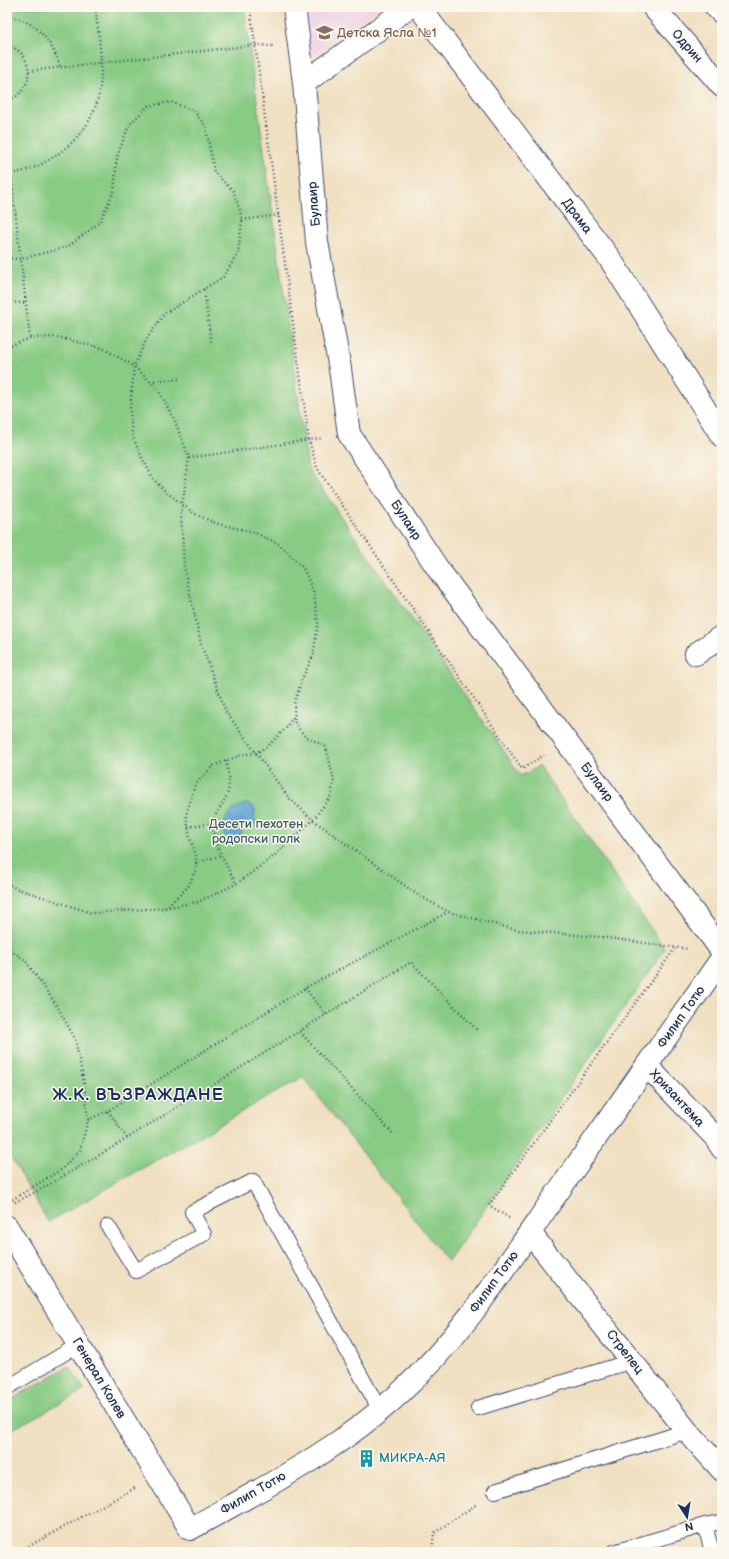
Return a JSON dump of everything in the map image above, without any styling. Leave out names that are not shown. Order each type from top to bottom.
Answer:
[{"type":"street","name":"Булаир","points":[[294,7],[304,83],[317,242],[340,369],[349,434],[438,569],[722,951]]},
{"type":"street","points":[[304,83],[409,7]]},
{"type":"street","name":"Драма","points":[[419,7],[610,259],[722,436]]},
{"type":"street","name":"Одрин","points":[[653,7],[722,86]]},
{"type":"street","points":[[716,7],[722,13]]},
{"type":"street","points":[[696,654],[722,636]]},
{"type":"street","name":"Филип Тотю","points":[[190,1529],[328,1449],[380,1410],[416,1379],[476,1308],[722,958]]},
{"type":"street","name":"Хризантема","points":[[646,1066],[715,1138],[722,1148]]},
{"type":"street","name":"Генерал Колев","points":[[7,1227],[190,1529]]},
{"type":"street","name":"Стрелец","points":[[530,1233],[687,1431],[722,1470]]},
{"type":"lane","points":[[108,1226],[136,1271],[204,1234],[192,1212],[252,1181],[380,1410]]},
{"type":"lane","points":[[7,1388],[78,1344]]},
{"type":"lane","points":[[478,1408],[632,1361]]},
{"type":"lane","points":[[496,1491],[687,1431]]},
{"type":"lane","points":[[614,1552],[705,1525],[722,1522]]},
{"type":"lane","points":[[705,1525],[712,1552]]},
{"type":"path","points":[[7,42],[8,7]]},
{"type":"path","points":[[7,173],[22,172],[47,162],[70,146],[83,131],[96,105],[102,84],[102,62],[95,7]]},
{"type":"path","points":[[8,17],[20,18],[42,33],[55,51],[60,66]]},
{"type":"path","points":[[29,71],[60,66],[255,45],[299,47]]},
{"type":"path","points":[[7,46],[18,50],[24,56],[29,71],[25,88],[19,95],[7,100]]},
{"type":"path","points":[[7,258],[20,259],[67,247],[98,223],[114,190],[117,156],[129,125],[148,106],[171,102],[194,112],[206,127],[214,172],[233,191],[242,220],[238,254],[223,277],[164,314],[146,340],[134,366],[130,410],[132,434],[143,460],[154,480],[166,492],[195,514],[218,524],[253,532],[278,544],[303,568],[314,593],[318,624],[313,656],[302,679],[294,704],[295,724],[304,736],[326,747],[334,780],[331,796],[313,820],[274,856],[236,884],[198,902],[164,908],[92,913],[15,888],[7,883]]},
{"type":"path","points":[[7,142],[30,338]]},
{"type":"path","points":[[242,220],[279,215]]},
{"type":"path","points":[[204,289],[211,342]]},
{"type":"path","points":[[7,302],[25,303]]},
{"type":"path","points":[[7,347],[30,338],[56,337],[102,348],[134,366],[158,389],[175,420],[189,458],[181,514],[184,567],[201,644],[226,712],[288,798],[313,820],[418,895],[449,912],[517,930],[601,937],[691,950]]},
{"type":"path","points":[[149,381],[179,379]]},
{"type":"path","points":[[189,458],[349,434]]},
{"type":"path","points":[[164,908],[188,887],[196,869],[186,815],[195,785],[213,766],[241,755],[255,753],[267,747],[286,728],[294,715]]},
{"type":"path","points":[[226,761],[229,779],[227,795],[216,813],[213,828],[222,855],[236,884]]},
{"type":"path","points":[[188,827],[214,822]]},
{"type":"path","points":[[196,863],[222,855]]},
{"type":"path","points":[[88,1120],[108,1111],[305,988],[449,912]]},
{"type":"path","points":[[530,1233],[489,1205],[676,947]]},
{"type":"path","points":[[7,948],[25,960],[57,1006],[75,1039],[84,1084],[88,1120],[80,1150],[62,1169],[7,1204]]},
{"type":"path","points":[[7,1204],[38,1191],[127,1138],[327,1016],[411,962],[477,1030]]},
{"type":"path","points":[[305,988],[327,1016]]},
{"type":"path","points":[[300,1032],[393,1134]]},
{"type":"path","points":[[108,1111],[127,1138]]},
{"type":"path","points":[[18,1552],[158,1476]]},
{"type":"path","points":[[130,1482],[134,1489]]},
{"type":"path","points":[[432,1552],[434,1533],[496,1491]]},
{"type":"shaded area","name":"Детска Ясла №1","points":[[302,7],[378,7],[309,58]]},
{"type":"green space","name":"Десети пехотен родопски полк","points":[[7,7],[244,7],[308,469],[521,776],[539,766],[665,949],[448,1262],[303,1077],[48,1222],[7,1150]]},
{"type":"green space","points":[[69,1366],[85,1390],[7,1432],[7,1402]]},
{"type":"water","points":[[246,804],[253,806],[255,810],[254,817],[257,823],[254,826],[243,827],[238,838],[232,841],[225,836],[224,825],[228,816],[235,808]]},
{"type":"place","name":"Детска Ясла №1","points":[[324,33]]},
{"type":"place","name":"МИКРА-АЯ","points":[[366,1458]]},
{"type":"district","name":"Ж.К. ВЪЗРАЖДАНЕ","points":[[138,1095]]}]
